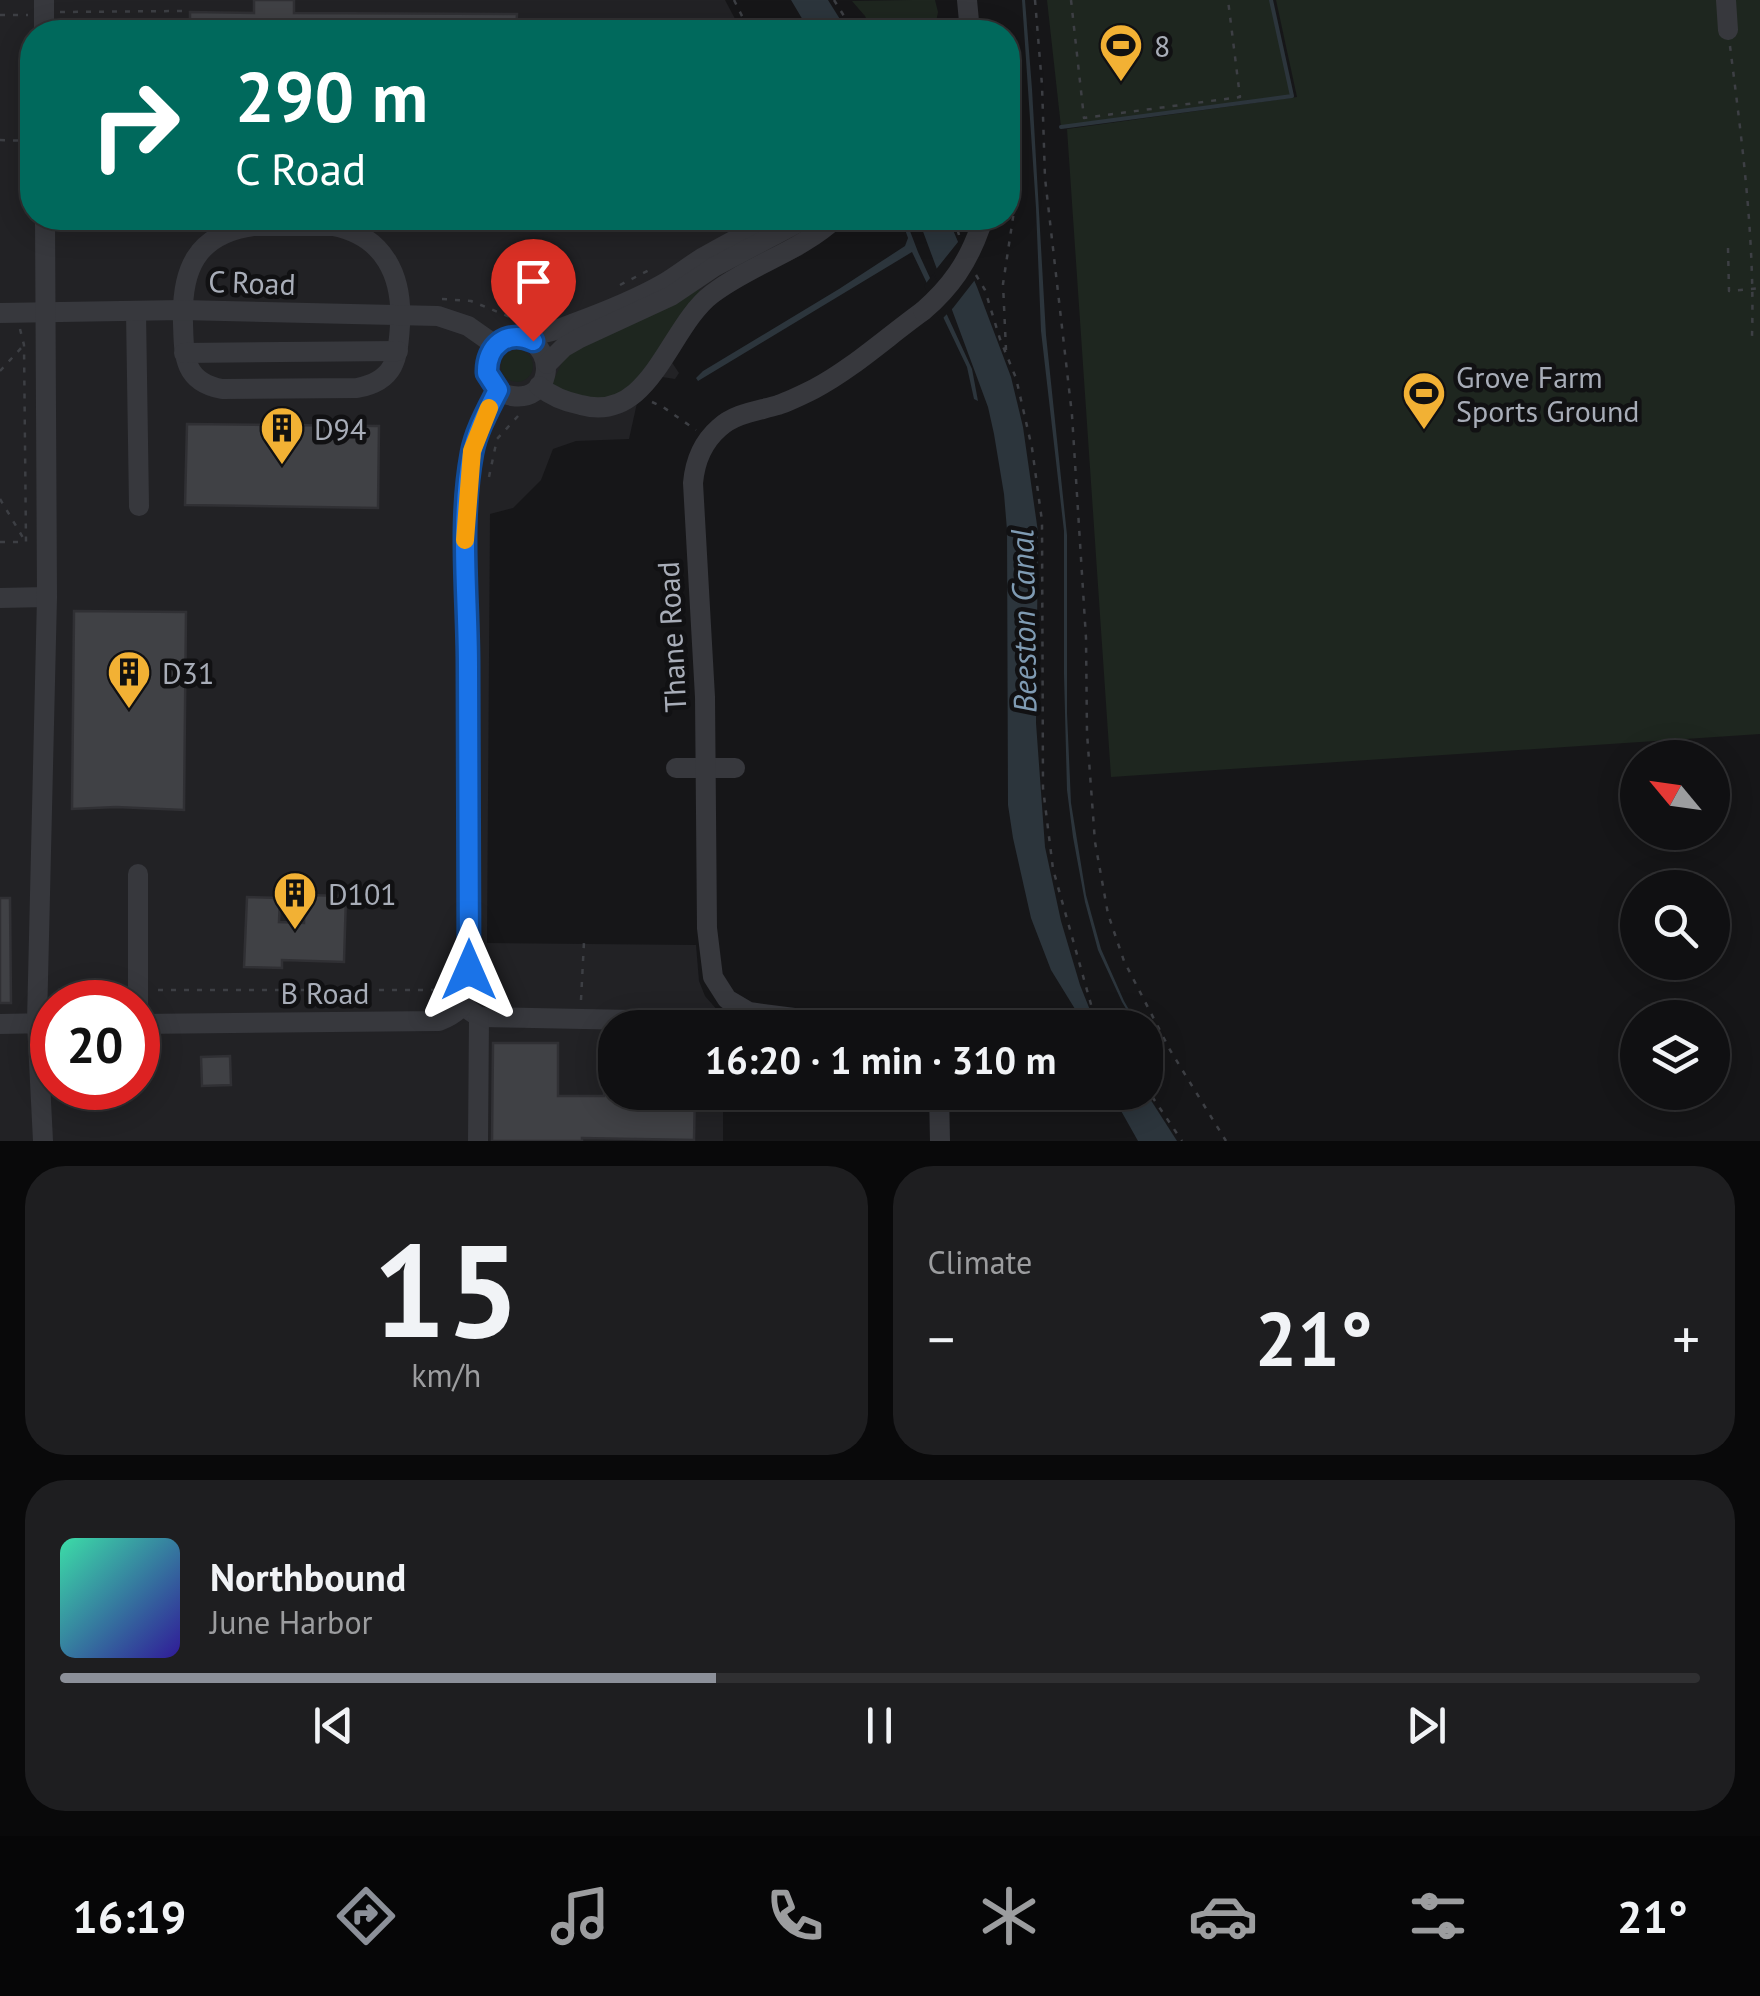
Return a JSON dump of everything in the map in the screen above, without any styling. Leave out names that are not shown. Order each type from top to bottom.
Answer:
[{"type":"street","points":[[1726,0],[1728,30]]},
{"type":"street","points":[[45,230],[45,980]]},
{"type":"street","points":[[238,230],[221,235],[204,248],[190,268],[182,290],[184,353],[195,378],[212,387],[357,388],[385,376],[398,351],[400,290],[385,258],[356,233],[346,230]]},
{"type":"street","points":[[521,328],[540,347],[547,364],[539,386],[524,396],[515,396],[498,390],[487,373],[489,354],[495,345],[521,328],[571,325],[663,284],[754,230]]},
{"type":"street","points":[[547,364],[564,347],[671,296],[714,267],[783,230]]},
{"type":"street","points":[[539,386],[584,406],[602,408],[621,403],[644,386],[693,312],[707,298],[797,248],[820,230]]},
{"type":"street","name":"Thane Road","points":[[746,1010],[727,999],[713,977],[707,928],[704,668],[696,465],[708,439],[724,424],[817,387],[922,311],[955,279],[978,230]]},
{"type":"street","points":[[707,298],[714,267]]},
{"type":"street","name":"C Road","points":[[7,318],[45,312],[182,310],[448,318],[468,326],[495,345]]},
{"type":"street","points":[[136,312],[139,506]]},
{"type":"street","points":[[184,353],[398,351]]},
{"type":"street","points":[[478,1141],[467,1004],[468,651],[464,547],[472,451],[498,390]]},
{"type":"street","points":[[0,598],[48,596]]},
{"type":"street","points":[[676,768],[735,768]]},
{"type":"street","points":[[138,874],[140,980]]},
{"type":"street","name":"B Road","points":[[160,1024],[439,1021],[467,1004],[598,1019]]},
{"type":"street","points":[[0,1024],[30,1023]]},
{"type":"street","points":[[43,1141],[44,1110]]},
{"type":"street","points":[[939,1110],[940,1141]]},
{"type":"path","points":[[1035,0],[1045,178],[1072,416],[1094,842],[1108,914],[1124,961],[1170,1050],[1226,1141]]},
{"type":"path","points":[[1071,0],[1084,118],[1240,97],[1228,0]]},
{"type":"path","points":[[0,15],[183,11]]},
{"type":"path","points":[[1728,30],[1748,188],[1752,336]]},
{"type":"path","points":[[958,230],[960,238]]},
{"type":"path","points":[[1007,357],[1002,292],[1011,230]]},
{"type":"path","points":[[1728,248],[1729,291],[1760,288]]},
{"type":"path","points":[[615,287],[666,262]]},
{"type":"path","points":[[972,268],[985,290],[1032,448],[1042,521],[1044,788],[1053,869],[1093,1010]]},
{"type":"path","points":[[439,299],[471,301],[521,328]]},
{"type":"path","points":[[0,499],[26,542],[24,345],[22,331],[7,318]]},
{"type":"path","points":[[0,371],[24,345]]},
{"type":"path","points":[[1020,398],[1023,392]]},
{"type":"path","points":[[651,394],[644,402],[663,406],[698,431]]},
{"type":"path","points":[[468,485],[488,477],[497,439],[527,410]]},
{"type":"path","points":[[581,1019],[584,942]]},
{"type":"path","points":[[469,970],[482,969],[492,956]]},
{"type":"path","points":[[160,996],[467,1004]]},
{"type":"path","points":[[1161,1110],[1182,1141]]},
{"type":"shaded area","points":[[0,0],[725,0],[736,20],[20,20],[20,230],[837,230],[802,255],[733,287],[712,302],[671,361],[679,373],[675,379],[662,377],[637,403],[629,439],[576,441],[553,449],[541,480],[513,508],[490,514],[487,943],[696,945],[699,981],[717,1010],[598,1010],[598,1110],[723,1110],[723,1141],[0,1141]]},
{"type":"shaded area","points":[[935,0],[938,12],[936,20],[867,20],[852,1]]},
{"type":"shaded area","points":[[1047,0],[1271,0],[1292,96],[1061,127]]},
{"type":"shaded area","name":"Grove Farm Sports Ground","points":[[1276,0],[1760,0],[1760,734],[1620,740],[1620,743],[1111,777],[1067,129],[1297,97]]},
{"type":"shaded area","points":[[696,287],[703,295],[643,379],[604,402],[550,387],[565,357]]},
{"type":"shaded area","points":[[517,350],[529,354],[533,366],[529,378],[517,382],[505,378],[501,366],[505,354]]},
{"type":"water","points":[[791,0],[828,0],[840,20],[803,20]]},
{"type":"water","points":[[1022,0],[1032,89],[1046,335],[1067,535],[1071,803],[1086,895],[1101,949],[1129,1010],[1122,1002],[1098,950],[1085,902],[1067,790],[1064,531],[1041,331]]},
{"type":"water","points":[[905,230],[910,230],[972,369],[978,401],[974,399],[967,367],[912,252],[698,381],[696,378],[703,371],[839,289],[905,246]]},
{"type":"water","name":"Beeston Canal","points":[[922,230],[953,230],[1011,377],[1023,427],[1038,532],[1036,723],[1045,847],[1061,921],[1090,1010],[1075,1010],[1051,970],[1031,918],[1013,838],[1008,805],[1007,530],[988,407]]},
{"type":"water","points":[[1121,1110],[1157,1110],[1177,1141],[1138,1141]]},
{"type":"pier","points":[[962,237],[978,276],[940,321],[924,286],[933,274],[942,292],[934,272]]},
{"type":"building","points":[[254,0],[294,0],[294,13],[517,14],[517,20],[190,20],[190,12],[254,13]]},
{"type":"building","name":"D94","points":[[187,424],[379,426],[378,508],[185,505]]},
{"type":"building","name":"D31","points":[[74,611],[186,612],[184,810],[72,809]]},
{"type":"building","name":"D101","points":[[305,895],[346,896],[344,962],[282,960],[282,968],[244,967],[247,897],[280,898],[279,922],[304,923]]},
{"type":"building","points":[[0,898],[10,898],[11,1003],[0,1003]]},
{"type":"building","points":[[493,1043],[558,1043],[558,1096],[598,1096],[598,1110],[695,1110],[694,1140],[492,1141]]},
{"type":"building","points":[[230,1056],[231,1085],[202,1086],[201,1057]]},
{"type":"waterway","points":[[1061,127],[1292,96],[1271,0]]},
{"type":"slow traffic","points":[[465,540],[472,451],[489,408]]},
{"type":"place","name":"8","points":[[1121,83]]},
{"type":"place","name":"Grove Farm Sports Ground","points":[[1424,431]]},
{"type":"place","name":"D94","points":[[282,466]]},
{"type":"place","name":"D31","points":[[129,710]]},
{"type":"place","name":"D101","points":[[295,931]]},
{"type":"route","points":[[469,970],[464,547],[468,485],[472,451],[498,390],[487,373],[489,354],[501,340],[516,336],[533,341]]}]
